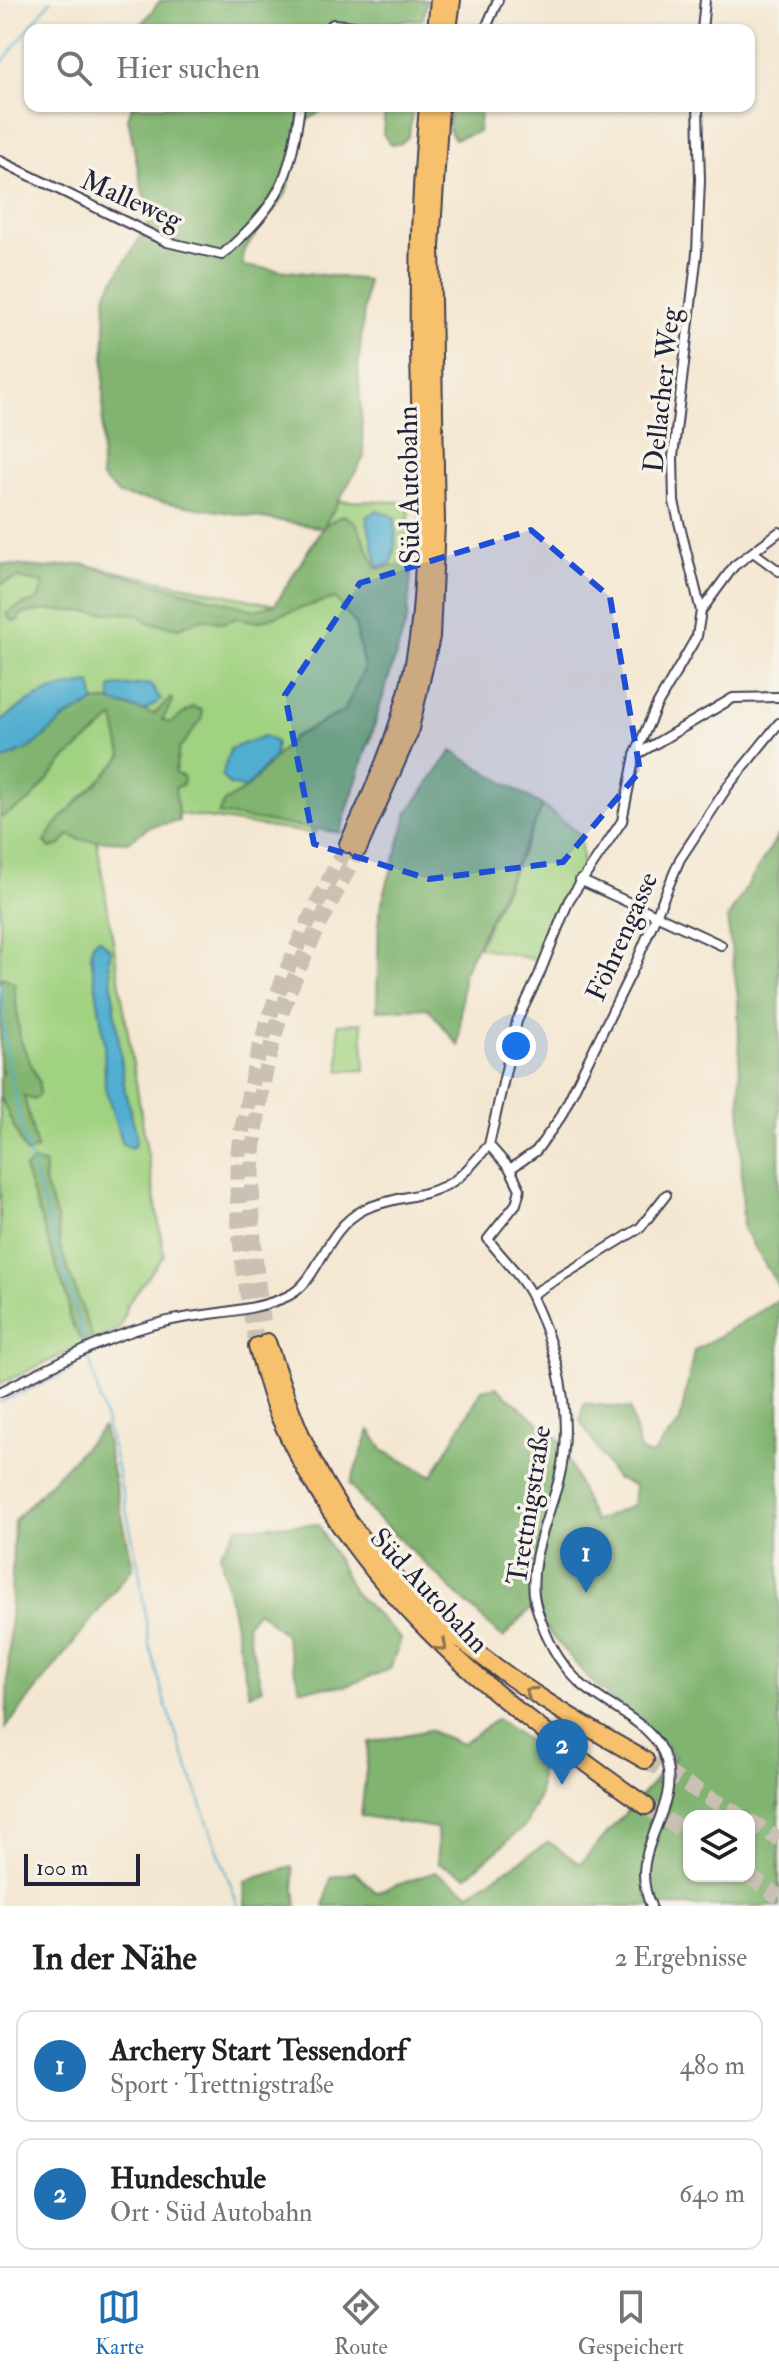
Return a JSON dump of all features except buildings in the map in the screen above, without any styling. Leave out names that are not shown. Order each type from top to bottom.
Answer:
[{"type":"highway","points":[[437,24],[439,0]]},
{"type":"highway","points":[[449,24],[452,0]]},
{"type":"highway","name":"Süd Autobahn","points":[[428,112],[419,243],[424,534],[418,640],[396,733],[353,847],[409,733],[431,637],[436,538],[431,246],[440,112]]},
{"type":"highway","name":"Süd Autobahn","points":[[645,1760],[525,1689],[476,1654],[429,1615],[390,1575],[355,1529],[314,1462],[262,1344],[277,1413],[312,1485],[382,1584],[421,1626],[487,1687],[646,1806]]},
{"type":"street","points":[[488,24],[498,0]]},
{"type":"street","points":[[703,24],[705,0]]},
{"type":"street","name":"Malleweg","points":[[0,161],[167,242],[222,255],[253,228],[286,182],[299,112]]},
{"type":"street","name":"Dellacher Weg","points":[[635,755],[656,707],[693,646],[701,611],[674,502],[673,457],[697,253],[698,112]]},
{"type":"street","points":[[701,611],[727,575],[779,532]]},
{"type":"street","points":[[753,552],[779,571]]},
{"type":"street","points":[[0,1392],[94,1345],[166,1321],[273,1302],[292,1294],[306,1280],[335,1231],[353,1216],[455,1180],[489,1145],[517,1021],[539,975],[564,909],[580,880],[622,821],[635,755],[680,732],[733,698],[779,697]]},
{"type":"street","name":"Föhrengasse","points":[[510,1169],[536,1151],[560,1118],[636,963],[654,914],[698,830],[779,723]]},
{"type":"street","points":[[580,880],[721,945]]},
{"type":"street","points":[[489,1145],[510,1169]]},
{"type":"street","name":"Trettnigstraße","points":[[510,1169],[520,1189],[516,1204],[488,1239],[531,1295],[565,1395],[566,1439],[536,1571],[535,1604],[549,1643],[562,1663],[579,1683],[631,1718],[655,1740],[666,1759],[670,1781],[667,1797],[652,1831],[642,1873],[651,1906]]},
{"type":"street","points":[[531,1295],[640,1228],[666,1195]]},
{"type":"highlighted area","points":[[531,530],[610,597],[640,771],[563,862],[429,879],[314,844],[285,695],[360,583]]},
{"type":"green space","points":[[427,0],[423,19],[376,24],[142,24],[160,1]]},
{"type":"green space","points":[[130,112],[320,112],[302,124],[286,193],[243,252],[243,266],[367,280],[358,369],[364,457],[324,526],[343,515],[356,523],[377,569],[412,563],[407,620],[340,833],[218,814],[224,802],[247,788],[293,737],[344,711],[364,669],[355,624],[335,598],[257,622],[237,618],[224,623],[202,619],[179,628],[147,622],[139,614],[47,610],[21,614],[19,620],[12,621],[6,614],[39,598],[43,583],[18,578],[0,584],[0,564],[46,568],[82,564],[255,610],[275,605],[323,528],[119,495],[101,477],[106,293],[149,223],[128,119]]},
{"type":"green space","points":[[385,112],[412,112],[409,136],[400,144],[390,144],[383,134]]},
{"type":"green space","points":[[449,112],[480,112],[478,132],[454,139],[448,128]]},
{"type":"green space","points":[[338,501],[410,502],[403,618],[370,742],[314,834],[180,814],[96,836],[164,1255],[127,1305],[120,1328],[0,1384],[0,564],[46,568],[82,564],[275,605]]},
{"type":"green space","points":[[171,698],[173,701],[162,720],[170,723],[193,707],[202,710],[202,719],[179,749],[175,773],[184,777],[183,784],[175,788],[179,821],[149,827],[128,842],[80,840],[70,835],[61,845],[50,848],[45,842],[61,819],[122,756],[114,718],[65,759],[30,801],[0,818],[0,761],[32,747],[65,718],[95,702],[108,701],[154,714]]},
{"type":"green space","points":[[452,751],[543,806],[463,974],[459,1046],[428,1008],[377,1010],[379,913],[408,812]]},
{"type":"green space","points":[[543,806],[580,835],[583,867],[561,903],[541,961],[478,947]]},
{"type":"green space","points":[[779,834],[779,1287],[743,1229],[738,998],[727,919]]},
{"type":"green space","points":[[4,977],[14,983],[20,1039],[39,1082],[39,1095],[34,1100],[24,1096],[37,1149],[26,1154],[0,1096],[0,1076],[4,1073],[0,1067],[0,980]]},
{"type":"green space","points":[[362,1023],[365,1070],[340,1071],[338,1024]]},
{"type":"green space","points":[[34,1161],[45,1165],[44,1183],[57,1218],[60,1246],[92,1337],[81,1340],[69,1318],[68,1301],[24,1169]]},
{"type":"green space","points":[[779,1300],[779,1906],[324,1906],[331,1877],[355,1872],[376,1892],[435,1872],[470,1893],[549,1842],[580,1864],[675,1757],[587,1677],[530,1609],[503,1638],[371,1512],[350,1484],[370,1430],[384,1451],[432,1476],[482,1390],[496,1387],[560,1440],[594,1522],[633,1505],[635,1486],[615,1478],[580,1420],[584,1403],[630,1409],[640,1451],[652,1455],[680,1422],[694,1351]]},
{"type":"green space","points":[[103,1427],[133,1567],[6,1728],[14,1521]]},
{"type":"green space","points":[[318,1524],[354,1592],[401,1639],[390,1669],[346,1686],[300,1689],[284,1634],[258,1611],[246,1624],[262,1689],[249,1694],[220,1553],[238,1527]]},
{"type":"green space","points":[[497,1719],[541,1750],[539,1796],[526,1825],[467,1876],[438,1863],[437,1828],[361,1816],[369,1742],[429,1730],[462,1744]]},
{"type":"green space","points":[[292,1867],[297,1906],[245,1906],[245,1881]]},
{"type":"water","points":[[377,510],[395,517],[395,546],[391,564],[378,567],[366,517]]},
{"type":"water","points":[[91,683],[95,702],[65,718],[32,747],[0,761],[0,723],[21,706],[42,695],[64,687]]},
{"type":"water","points":[[150,684],[161,700],[144,711],[111,702],[111,687]]},
{"type":"water","points":[[264,736],[276,742],[274,757],[246,788],[229,785],[222,776],[230,749]]},
{"type":"water","points":[[99,938],[111,950],[109,960],[125,1091],[136,1132],[136,1145],[130,1148],[122,1143],[105,1088],[104,1039],[91,956],[92,945]]},
{"type":"waterway","points":[[32,24],[51,0]]},
{"type":"waterway","points":[[0,65],[24,34]]},
{"type":"waterway","points":[[0,983],[6,1052],[23,1134],[86,1346]]},
{"type":"waterway","points":[[88,1353],[115,1459],[139,1569],[149,1643],[166,1706],[238,1906]]},
{"type":"waterway","points":[[0,1402],[74,1369]]},
{"type":"tunnel","points":[[257,1346],[240,1229],[237,1182],[240,1138],[254,1069],[287,970],[348,844]]},
{"type":"tunnel","points":[[263,1321],[253,1237],[252,1196],[258,1114],[265,1073],[275,1033],[296,974],[358,849]]},
{"type":"tunnel","points":[[645,1760],[730,1810]]},
{"type":"tunnel","points":[[646,1806],[683,1831]]},
{"type":"tunnel","points":[[755,1825],[779,1839]]},
{"type":"tunnel","points":[[755,1880],[779,1897]]},
{"type":"place","name":"Archery Start Tessendorf","points":[[586,1593]]},
{"type":"place","name":"Hundeschule","points":[[562,1785]]}]
